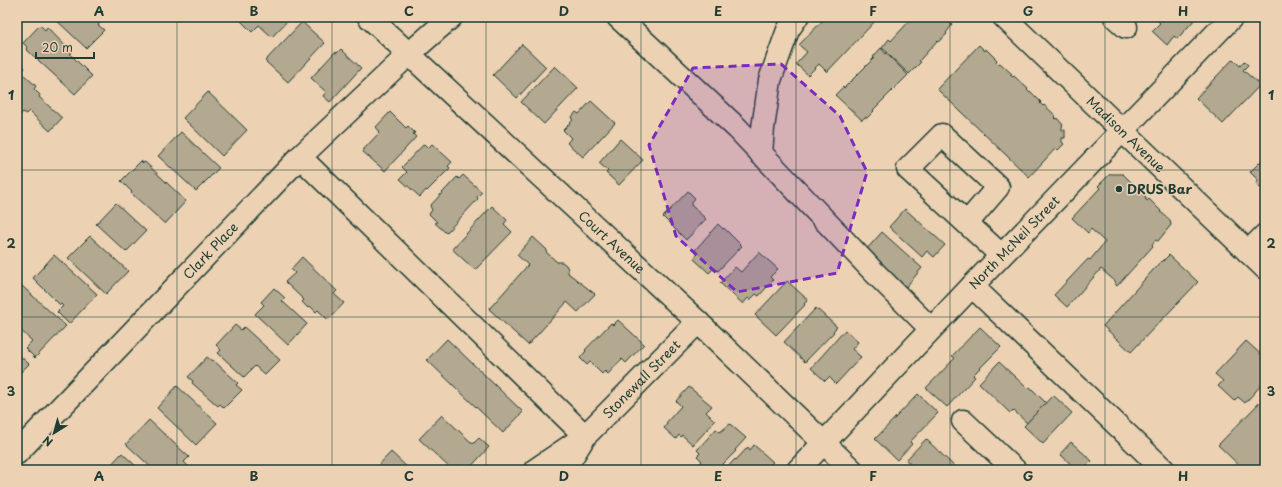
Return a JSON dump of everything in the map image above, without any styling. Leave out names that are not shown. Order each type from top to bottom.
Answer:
[{"type":"street","name":"Court Avenue","points":[[369,17],[698,322],[852,470]]},
{"type":"street","points":[[618,17],[737,128],[873,271],[932,329]]},
{"type":"street","points":[[761,154],[770,80],[788,30],[797,17]]},
{"type":"street","name":"North McNeil Street","points":[[798,470],[1001,255],[1232,17]]},
{"type":"street","name":"Clark Place","points":[[17,453],[300,157],[447,18]]},
{"type":"street","name":"Madison Avenue","points":[[1007,18],[1122,132],[1265,268]]},
{"type":"street","points":[[300,157],[585,436]]},
{"type":"street","points":[[967,223],[1001,255]]},
{"type":"street","points":[[1248,252],[1265,235]]},
{"type":"street","points":[[972,286],[1164,470]]},
{"type":"street","name":"Stonewall Street","points":[[535,470],[585,436],[698,322]]},
{"type":"street","points":[[963,421],[1015,470]]},
{"type":"street","name":"Stonewall Street","points":[[564,470],[585,436]]},
{"type":"highlighted area","points":[[781,64],[840,116],[867,172],[837,273],[737,292],[676,236],[649,145],[693,68]]},
{"type":"building","points":[[102,17],[104,19],[98,25],[104,30],[86,48],[54,18]]},
{"type":"building","points":[[241,17],[291,17],[272,37],[259,25],[252,32],[239,19]]},
{"type":"building","points":[[826,17],[879,17],[827,72],[819,64],[808,75],[796,64],[807,52],[799,45]]},
{"type":"building","points":[[913,17],[944,17],[952,25],[946,33],[947,34],[938,42],[937,41],[919,61],[921,62],[909,74],[888,54],[908,75],[867,118],[865,117],[862,120],[835,95],[874,58],[873,57],[881,48],[886,54],[887,52],[882,48],[889,39],[891,41]]},
{"type":"building","points":[[1154,17],[1197,17],[1177,39],[1174,36],[1167,45],[1152,31],[1160,23]]},
{"type":"building","points":[[302,22],[325,43],[288,82],[265,61]]},
{"type":"building","points":[[40,25],[45,30],[47,27],[72,53],[70,54],[92,76],[75,94],[26,49],[27,47],[23,43]]},
{"type":"building","points":[[522,44],[546,67],[517,98],[493,75]]},
{"type":"building","points":[[979,45],[985,51],[986,49],[997,60],[996,62],[998,64],[1000,63],[1012,74],[1010,75],[1013,77],[1014,76],[1041,102],[1040,103],[1043,106],[1044,105],[1056,116],[1054,117],[1056,119],[1057,118],[1063,125],[1062,130],[1065,130],[1065,138],[1062,138],[1062,142],[1064,144],[1058,150],[1056,148],[1029,177],[937,89]]},
{"type":"building","points":[[341,49],[361,68],[330,102],[323,96],[326,92],[311,78],[335,52],[337,53]]},
{"type":"building","points":[[1233,59],[1240,66],[1244,61],[1248,65],[1243,70],[1260,85],[1223,124],[1196,98]]},
{"type":"building","points":[[17,61],[25,68],[19,74],[22,73],[36,86],[34,89],[40,95],[39,97],[62,118],[50,131],[29,111],[26,114],[23,112],[17,118]]},
{"type":"building","points":[[555,66],[578,88],[544,124],[521,102]]},
{"type":"building","points":[[208,92],[247,130],[222,156],[183,118]]},
{"type":"building","points":[[591,101],[615,123],[583,157],[567,143],[571,138],[563,130],[573,120],[571,118],[576,112],[579,114]]},
{"type":"building","points":[[390,112],[406,128],[408,126],[415,133],[413,134],[416,137],[385,171],[362,151],[380,132],[376,127]]},
{"type":"building","points":[[181,132],[219,168],[196,191],[158,156]]},
{"type":"building","points":[[620,139],[643,160],[619,185],[606,173],[608,171],[599,163]]},
{"type":"building","points":[[424,144],[428,148],[432,144],[452,162],[448,166],[450,168],[420,197],[400,179],[407,172],[402,167]]},
{"type":"building","points":[[1265,157],[1265,188],[1263,186],[1260,188],[1256,184],[1258,181],[1257,179],[1250,172]]},
{"type":"building","points":[[141,161],[143,163],[145,162],[186,201],[165,224],[131,193],[132,192],[121,181]]},
{"type":"building","points":[[1111,174],[1123,174],[1147,198],[1145,199],[1147,201],[1149,199],[1161,211],[1160,212],[1170,220],[1171,225],[1158,241],[1155,240],[1152,245],[1153,246],[1117,286],[1114,283],[1116,282],[1101,269],[1067,307],[1054,295],[1088,259],[1090,260],[1105,242],[1091,229],[1088,233],[1072,218],[1100,188],[1098,186]]},
{"type":"building","points":[[463,175],[482,192],[477,197],[478,199],[446,233],[435,223],[437,222],[429,214],[432,210],[430,206],[457,177],[459,179]]},
{"type":"building","points":[[688,191],[695,198],[691,205],[706,219],[686,240],[663,217]]},
{"type":"building","points":[[116,203],[146,231],[126,252],[96,224]]},
{"type":"building","points":[[492,206],[507,220],[504,224],[512,232],[475,270],[452,249]]},
{"type":"building","points":[[905,209],[945,245],[934,257],[927,251],[922,257],[889,227]]},
{"type":"building","points":[[718,224],[742,246],[718,271],[714,268],[709,273],[694,259],[698,253],[695,250]]},
{"type":"building","points":[[882,232],[922,268],[906,287],[865,251]]},
{"type":"building","points":[[90,236],[128,271],[106,294],[68,258]]},
{"type":"building","points":[[533,237],[557,262],[562,262],[566,265],[568,273],[595,294],[578,312],[567,302],[528,345],[489,309],[528,265],[517,255]]},
{"type":"building","points":[[759,252],[778,269],[770,277],[773,280],[759,296],[756,294],[750,300],[748,298],[743,304],[720,283],[735,267],[741,272]]},
{"type":"building","points":[[54,255],[97,294],[69,324],[57,312],[63,306],[61,304],[60,305],[33,278]]},
{"type":"building","points":[[1169,255],[1198,282],[1131,352],[1103,326],[1161,261],[1162,262]]},
{"type":"building","points":[[302,257],[337,291],[334,294],[344,303],[328,320],[318,310],[316,312],[310,306],[308,308],[302,302],[304,300],[285,282],[295,273],[291,269]]},
{"type":"building","points":[[787,281],[808,300],[776,335],[755,315]]},
{"type":"building","points":[[22,286],[66,326],[35,358],[25,348],[32,341],[17,327],[17,291]]},
{"type":"building","points":[[274,288],[285,298],[282,301],[307,324],[288,345],[255,314],[264,305],[261,302]]},
{"type":"building","points":[[816,308],[837,327],[805,362],[784,342]]},
{"type":"building","points":[[618,320],[644,344],[626,363],[622,359],[608,374],[605,371],[602,374],[590,362],[587,365],[580,358],[586,351],[585,350],[611,323],[613,325]]},
{"type":"building","points":[[235,325],[241,330],[244,327],[280,360],[265,375],[255,366],[244,377],[218,353],[221,350],[216,345]]},
{"type":"building","points":[[980,327],[1001,347],[973,375],[975,377],[947,407],[926,388],[955,358],[952,356]]},
{"type":"building","points":[[845,330],[858,342],[852,349],[861,357],[836,384],[829,377],[825,381],[811,368]]},
{"type":"building","points":[[447,339],[523,412],[503,433],[427,360]]},
{"type":"building","points":[[1246,341],[1265,358],[1265,381],[1245,403],[1238,397],[1234,401],[1218,386],[1223,381],[1215,374]]},
{"type":"building","points":[[17,353],[29,364],[17,376]]},
{"type":"building","points":[[207,357],[212,361],[213,360],[238,383],[236,385],[242,390],[224,408],[220,404],[218,406],[192,383],[193,381],[188,377]]},
{"type":"building","points":[[999,362],[1028,389],[1030,387],[1046,403],[1027,423],[1013,410],[1010,413],[979,383]]},
{"type":"building","points":[[177,386],[217,423],[196,445],[157,408]]},
{"type":"building","points":[[689,387],[712,406],[706,412],[715,421],[693,445],[682,435],[681,437],[679,435],[676,439],[664,428],[667,424],[666,423],[681,406],[676,401]]},
{"type":"building","points":[[918,394],[938,413],[910,442],[912,444],[897,460],[875,439]]},
{"type":"building","points":[[1053,395],[1072,413],[1043,444],[1024,426]]},
{"type":"building","points":[[1265,397],[1265,470],[1244,470],[1218,445]]},
{"type":"building","points":[[442,415],[473,444],[479,438],[489,447],[468,470],[465,470],[459,465],[455,470],[452,470],[419,439]]},
{"type":"building","points":[[149,420],[189,457],[184,462],[192,470],[154,470],[126,444]]},
{"type":"building","points":[[730,424],[746,438],[735,450],[736,451],[717,470],[708,470],[700,463],[702,461],[697,456],[700,453],[697,450],[716,429],[720,432]]},
{"type":"building","points":[[926,439],[956,468],[954,470],[917,470],[906,460]]},
{"type":"building","points":[[1071,442],[1092,461],[1083,470],[1077,470],[1060,454]]},
{"type":"building","points":[[754,445],[773,462],[768,467],[768,470],[725,470],[748,447],[750,450]]},
{"type":"building","points":[[391,452],[410,470],[374,470]]},
{"type":"building","points":[[122,453],[140,470],[106,470]]},
{"type":"place","name":"DRUS Bar","points":[[1119,189]]}]
